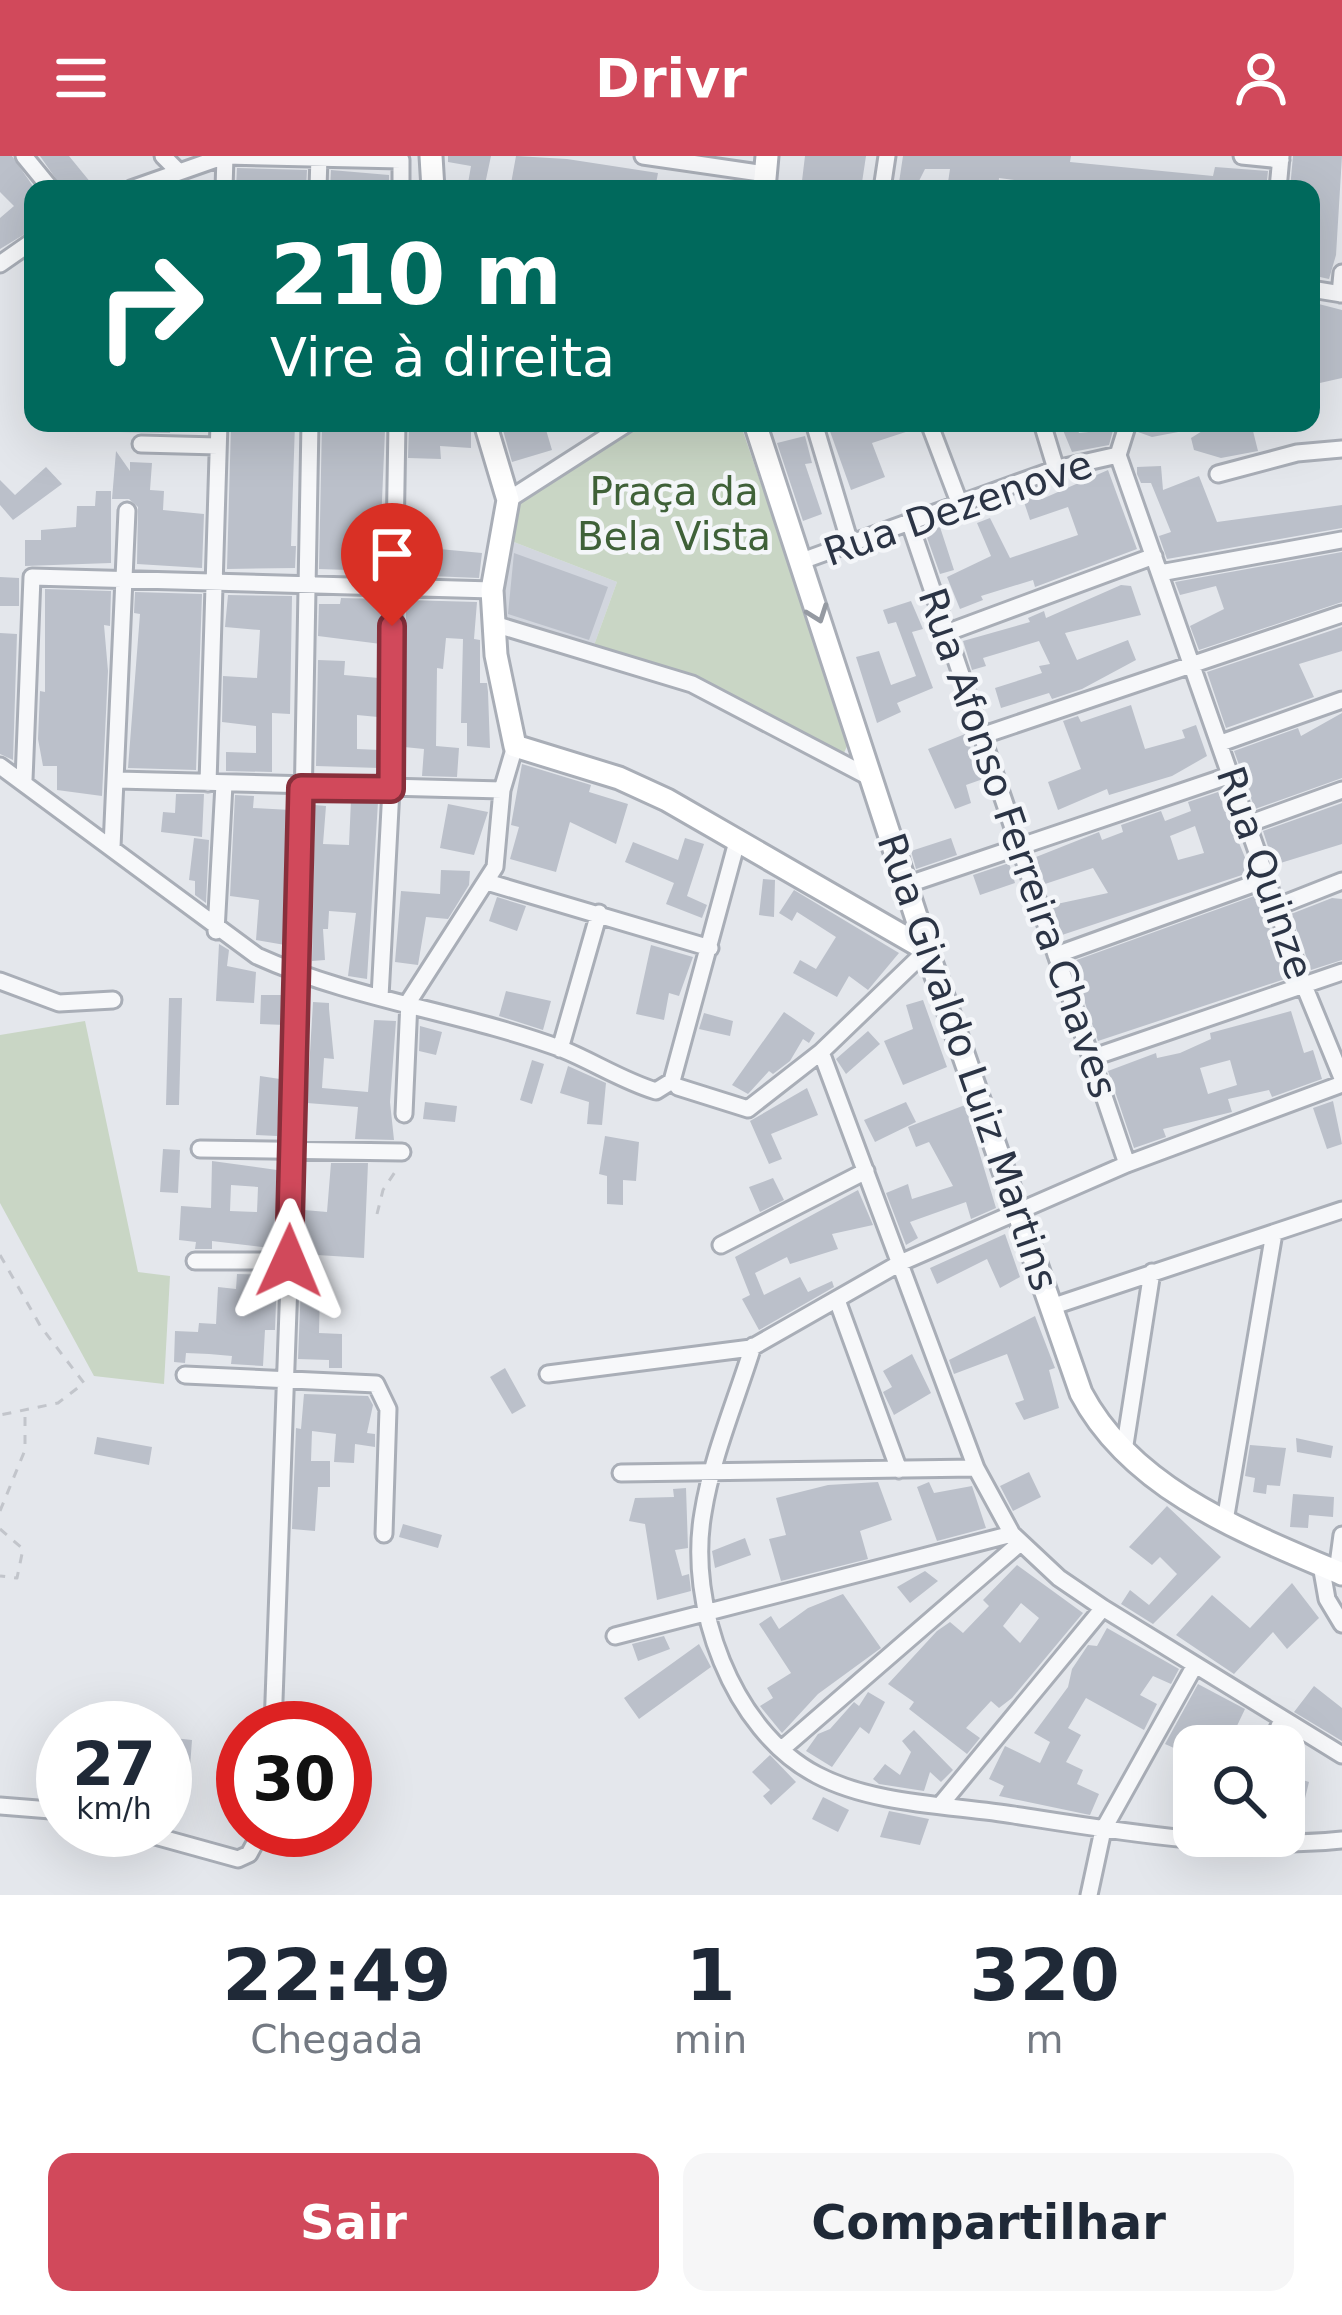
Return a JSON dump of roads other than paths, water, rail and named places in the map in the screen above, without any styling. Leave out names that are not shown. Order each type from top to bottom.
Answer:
[{"type":"street","points":[[24,156],[44,180]]},
{"type":"street","points":[[164,156],[177,170]]},
{"type":"street","points":[[153,180],[225,156],[401,160],[400,180]]},
{"type":"street","points":[[643,156],[765,173]]},
{"type":"street","points":[[1242,156],[1281,158]]},
{"type":"street","points":[[1341,294],[1342,273]]},
{"type":"street","points":[[216,931],[214,580],[219,432]]},
{"type":"street","points":[[274,1701],[300,975],[310,432]]},
{"type":"street","points":[[380,997],[391,789],[397,432]]},
{"type":"street","points":[[404,1114],[409,1001],[487,882],[501,852],[502,790],[515,746],[506,720],[492,590],[508,500],[488,432]]},
{"type":"street","points":[[508,500],[614,432]]},
{"type":"street","name":"Rua Givaldo Luiz Martins","points":[[758,432],[927,950],[1081,1393],[1098,1425],[1167,1486],[1225,1521],[1334,1570]]},
{"type":"street","points":[[817,432],[850,543]]},
{"type":"street","points":[[932,432],[959,502]]},
{"type":"street","points":[[1045,432],[1056,469]]},
{"type":"street","points":[[1118,455],[1125,432]]},
{"type":"street","points":[[141,444],[218,446]]},
{"type":"street","points":[[1217,474],[1297,453],[1342,449]]},
{"type":"street","name":"Rua Dezenove","points":[[799,562],[1056,469],[1118,455]]},
{"type":"street","name":"Rua Quinze","points":[[1118,455],[1342,1081]]},
{"type":"street","points":[[112,847],[127,511]]},
{"type":"street","name":"Rua Afonso Ferreira Chaves","points":[[909,521],[1127,1164]]},
{"type":"street","points":[[1160,573],[1342,540]]},
{"type":"street","points":[[946,633],[1154,556]]},
{"type":"street","points":[[24,780],[32,578],[492,590]]},
{"type":"street","points":[[981,736],[1342,614]]},
{"type":"street","points":[[494,624],[692,684],[872,778]]},
{"type":"street","points":[[1221,743],[1342,700]]},
{"type":"street","points":[[515,746],[619,778],[738,838],[927,950],[821,1052],[748,1108],[678,1087]]},
{"type":"street","points":[[0,766],[112,847],[216,931],[300,975],[409,1001],[560,1049],[649,1089],[666,1087],[710,948],[738,838]]},
{"type":"street","points":[[906,885],[1019,843],[1231,776]]},
{"type":"street","points":[[117,780],[502,790]]},
{"type":"street","points":[[1248,824],[1342,790]]},
{"type":"street","points":[[1056,955],[1267,879]]},
{"type":"street","points":[[487,882],[710,948]]},
{"type":"street","points":[[1276,907],[1340,883]]},
{"type":"street","points":[[560,1049],[598,914]]},
{"type":"street","points":[[1091,1058],[1342,972]]},
{"type":"street","points":[[0,981],[58,1003],[113,1000]]},
{"type":"street","points":[[821,1052],[976,1468],[1016,1538],[1103,1608],[1342,1755]]},
{"type":"street","points":[[548,1374],[752,1347],[900,1263],[1127,1164],[1342,1081]]},
{"type":"street","points":[[200,1149],[403,1151]]},
{"type":"street","points":[[721,1245],[866,1171]]},
{"type":"street","points":[[1051,1307],[1342,1210]]},
{"type":"street","points":[[1225,1521],[1274,1233]]},
{"type":"street","points":[[195,1261],[289,1261]]},
{"type":"street","points":[[1124,1451],[1152,1272]]},
{"type":"street","points":[[837,1300],[899,1470]]},
{"type":"street","points":[[752,1347],[713,1473],[699,1554],[707,1614],[719,1654],[747,1708],[783,1748],[816,1774],[854,1790],[1103,1830],[1173,1835]]},
{"type":"street","points":[[184,1375],[369,1382],[384,1393],[384,1534]]},
{"type":"street","points":[[621,1473],[976,1468]]},
{"type":"street","points":[[1342,1534],[1328,1599],[1342,1624]]},
{"type":"street","points":[[615,1636],[1016,1538]]},
{"type":"street","points":[[783,1748],[1016,1538]]},
{"type":"street","points":[[942,1803],[1103,1608]]},
{"type":"street","points":[[1089,1895],[1103,1830],[1194,1667]]},
{"type":"street","points":[[1280,1725],[1282,1719]]},
{"type":"street","points":[[0,1806],[36,1809]]},
{"type":"street","points":[[1305,1840],[1342,1840]]},
{"type":"park label","name":"Praça da Bela Vista","points":[[674,514]]}]
